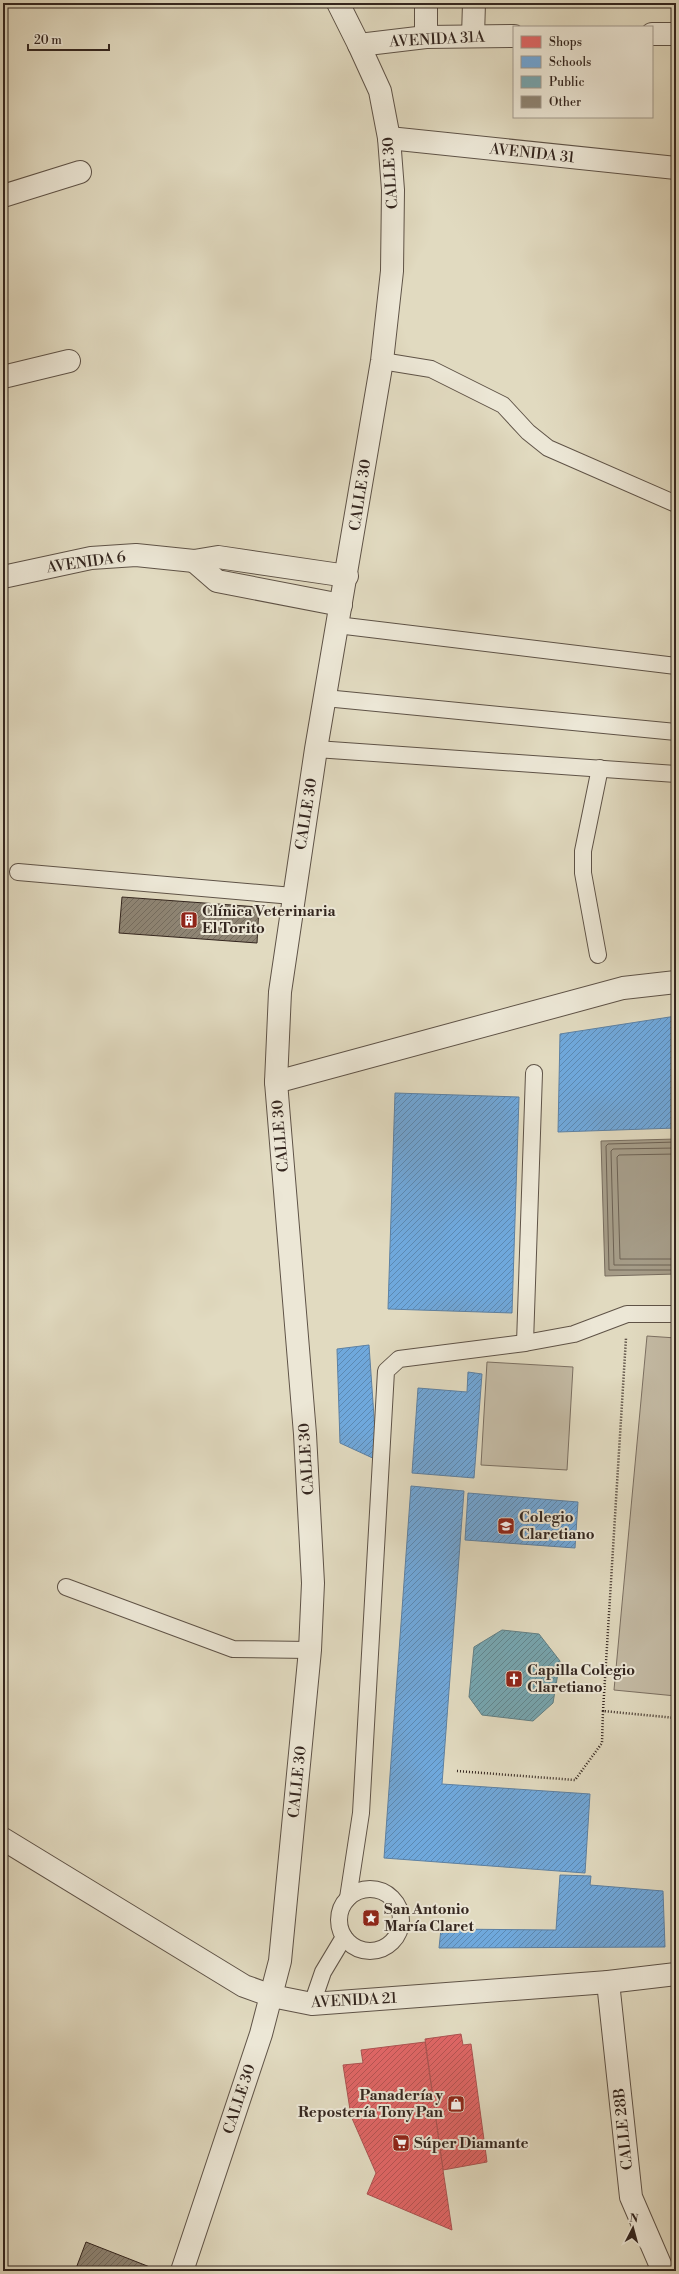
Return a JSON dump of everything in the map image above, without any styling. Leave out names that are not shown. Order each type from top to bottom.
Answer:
[{"type":"street","name":"CALLE 30","points":[[182,2271],[272,1996],[280,1961],[310,1650],[313,1583],[305,1434],[276,1082],[280,992],[316,749],[347,576],[382,361],[392,271],[393,190],[389,138],[380,91],[359,44],[338,3]]},
{"type":"street","points":[[426,3],[426,37]]},
{"type":"street","points":[[473,36],[474,3]]},
{"type":"street","points":[[653,34],[676,34]]},
{"type":"street","name":"AVENIDA 31A","points":[[359,44],[426,37],[513,36]]},
{"type":"street","name":"AVENIDA 31","points":[[389,138],[676,168]]},
{"type":"street","points":[[3,196],[80,172]]},
{"type":"street","points":[[3,377],[68,361]]},
{"type":"street","name":"AVENIDA 6","points":[[3,577],[90,558],[136,555],[194,561],[218,557],[347,576]]},
{"type":"street","points":[[194,561],[217,581],[339,615]]},
{"type":"street","points":[[276,1082],[623,988],[676,982]]},
{"type":"street","name":"AVENIDA 21","points":[[3,1839],[244,1986],[272,1996],[312,2004],[608,1982],[676,1974]]},
{"type":"street","name":"CALLE 28B","points":[[608,1982],[631,2197],[663,2271]]},
{"type":"lane","points":[[382,361],[431,369],[503,405],[528,432],[548,448],[676,504]]},
{"type":"lane","points":[[339,615],[676,666]]},
{"type":"lane","points":[[325,698],[676,732]]},
{"type":"lane","points":[[316,749],[676,774]]},
{"type":"lane","points":[[598,955],[583,873],[583,851],[600,768]]},
{"type":"lane","points":[[18,872],[294,896]]},
{"type":"lane","points":[[525,1343],[534,1073]]},
{"type":"lane","points":[[348,1898],[366,1889],[376,1890],[390,1897],[400,1911],[400,1926],[392,1942],[376,1950],[361,1949],[344,1937],[340,1928],[339,1917],[342,1907],[348,1898],[361,1813],[386,1371],[399,1358],[525,1343],[574,1334],[627,1314],[676,1314]]},
{"type":"lane","points":[[66,1586],[233,1649],[310,1650]]},
{"type":"lane","points":[[312,2004],[323,1972],[344,1937]]},
{"type":"path","points":[[457,1771],[575,1780],[602,1743],[627,1314]]},
{"type":"path","points":[[603,1711],[676,1718]]},
{"type":"shaded area","points":[[647,1336],[676,1338],[676,1696],[614,1690]]},
{"type":"shaded area","points":[[487,1362],[573,1367],[567,1470],[481,1465]]},
{"type":"water","points":[[676,1139],[676,1274],[605,1276],[601,1141]]},
{"type":"building: Shops","name":"Panadería y Repostería Tony Pan","points":[[461,2034],[463,2045],[471,2044],[487,2162],[443,2170],[425,2039]]},
{"type":"building: Shops","name":"Súper Diamante","points":[[425,2042],[452,2230],[367,2194],[376,2173],[351,2116],[343,2065],[363,2063],[361,2050]]},
{"type":"building: Schools","points":[[676,1016],[676,1128],[558,1132],[560,1034]]},
{"type":"building: Schools","points":[[395,1093],[519,1097],[512,1313],[388,1309]]},
{"type":"building: Schools","points":[[369,1345],[377,1460],[340,1443],[337,1349]]},
{"type":"building: Schools","points":[[468,1372],[482,1374],[474,1478],[412,1473],[418,1388],[467,1392]]},
{"type":"building: Schools","points":[[411,1486],[464,1491],[442,1784],[590,1794],[585,1873],[384,1858]]},
{"type":"building: Schools","points":[[468,1493],[578,1502],[575,1548],[465,1540]]},
{"type":"building: Schools","points":[[560,1875],[591,1876],[590,1885],[663,1891],[665,1947],[439,1948],[441,1929],[556,1930]]},
{"type":"building: Public","name":"Capilla Colegio Claretiano","points":[[502,1630],[539,1634],[560,1661],[553,1703],[533,1721],[482,1715],[469,1697],[474,1647]]},
{"type":"building: Other","name":"Clínica Veterinaria El Torito","points":[[122,897],[259,907],[257,943],[119,933]]},
{"type":"building: Other","points":[[86,2242],[155,2269],[154,2271],[75,2271]]},
{"type":"place","name":"Clínica Veterinaria El Torito","points":[[189,920]]},
{"type":"place","name":"Colegio Claretiano","points":[[506,1526]]},
{"type":"place","name":"Capilla Colegio Claretiano","points":[[514,1679]]},
{"type":"place","name":"San Antonio María Claret","points":[[371,1918]]},
{"type":"place","name":"Panadería y Repostería Tony Pan","points":[[456,2104]]},
{"type":"place","name":"Súper Diamante","points":[[401,2143]]}]
